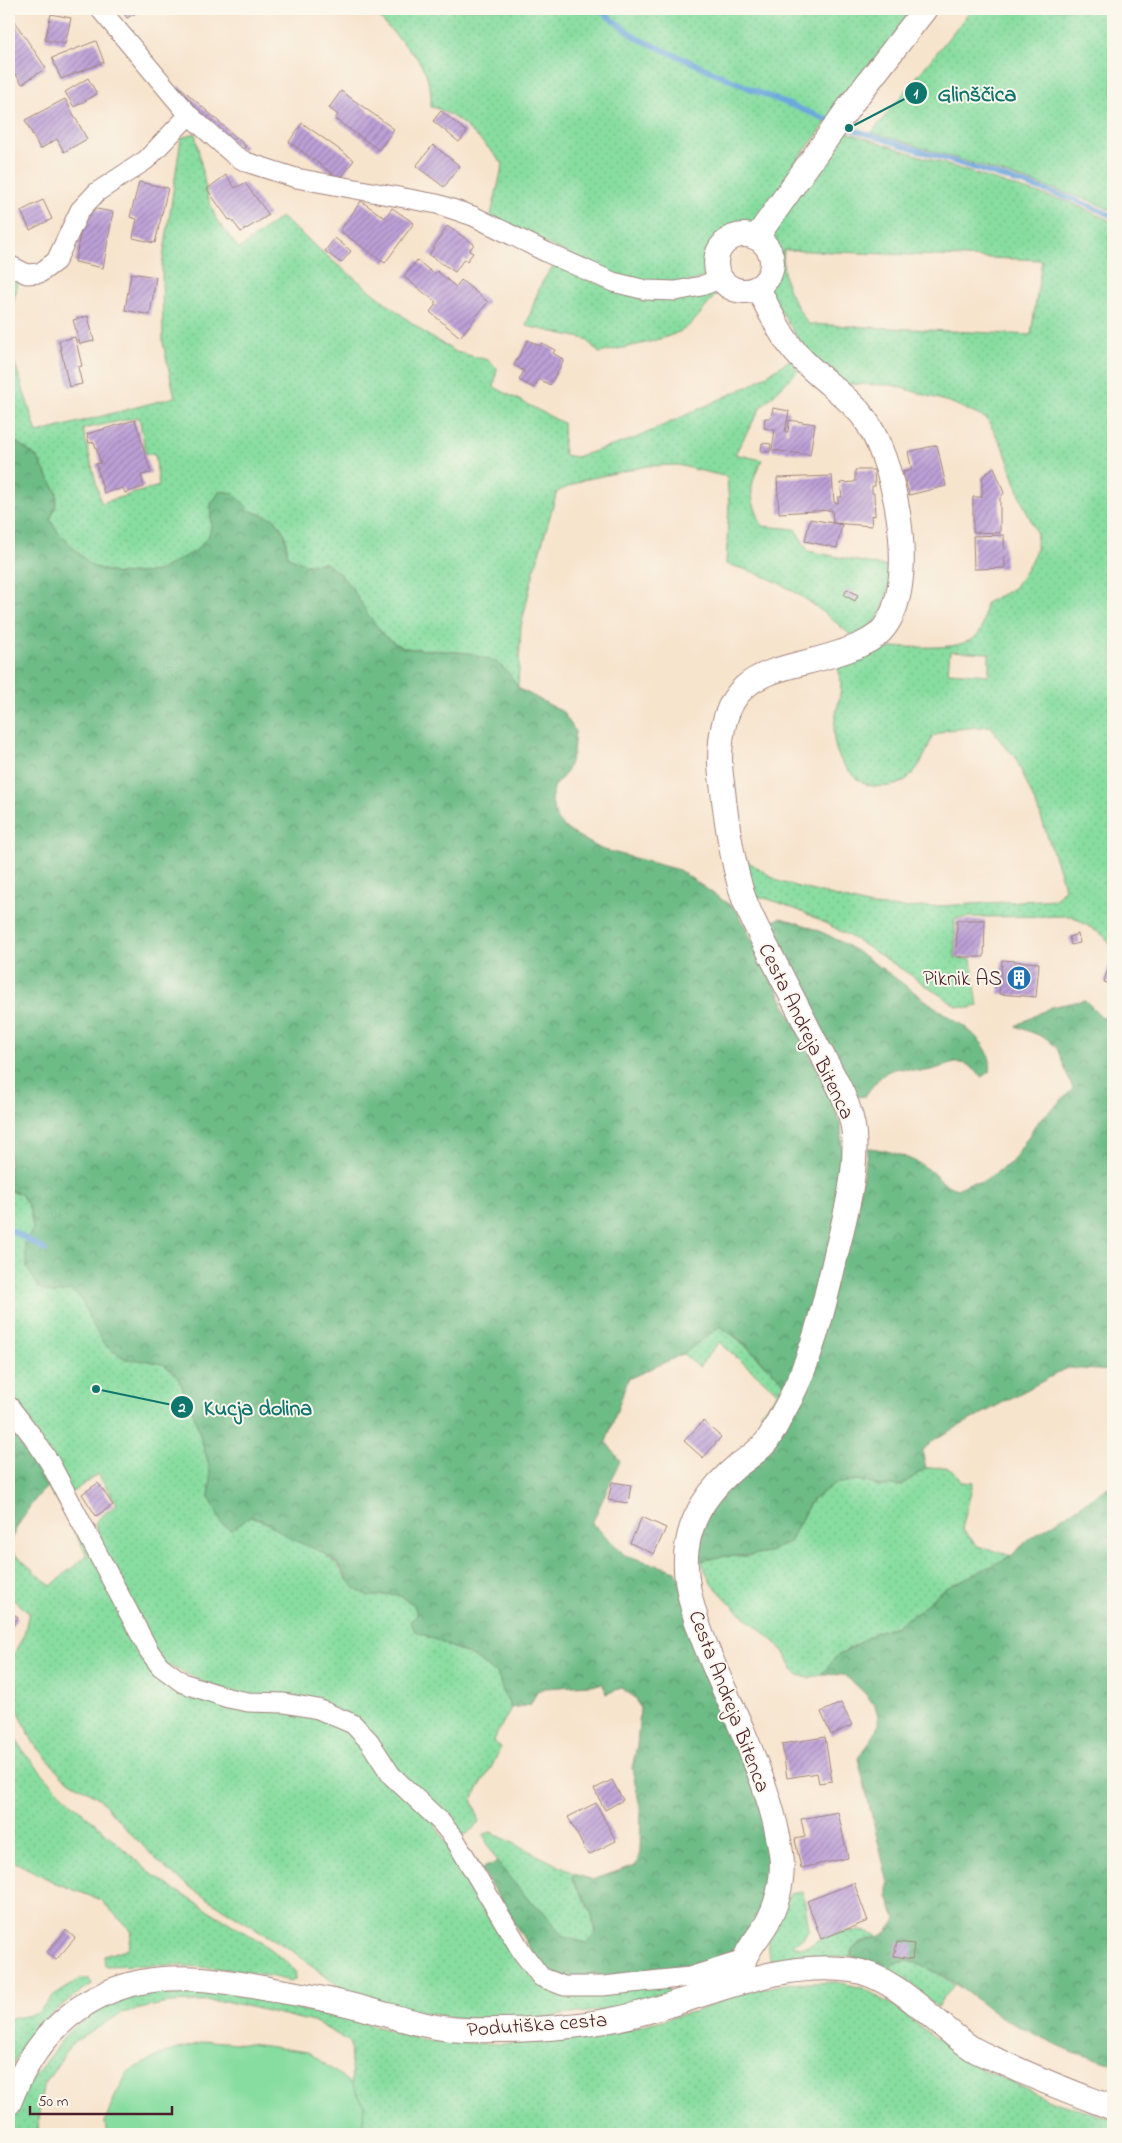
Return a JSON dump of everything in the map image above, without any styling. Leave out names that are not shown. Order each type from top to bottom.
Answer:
[{"type":"street","points":[[100,9],[188,115],[234,155],[246,162],[296,178],[436,204],[473,216],[613,282],[646,290],[676,291],[701,286],[720,279]]},
{"type":"street","points":[[756,238],[852,103],[926,9]]},
{"type":"street","points":[[9,265],[27,274],[40,273],[56,261],[80,210],[97,192],[146,160],[188,115]]},
{"type":"street","points":[[743,235],[756,238],[767,247],[772,265],[765,282],[758,288],[739,292],[730,288],[720,279],[715,266],[716,257],[719,248],[733,236],[743,235]]},
{"type":"street","name":"Cesta Andreja Bitenca","points":[[743,1970],[770,1918],[782,1877],[781,1855],[766,1793],[745,1735],[703,1640],[689,1591],[686,1561],[687,1546],[695,1516],[712,1489],[765,1443],[790,1400],[810,1355],[846,1212],[854,1140],[852,1120],[841,1092],[767,950],[743,897],[730,844],[720,764],[722,727],[731,702],[749,683],[776,669],[837,656],[872,640],[881,632],[891,619],[901,590],[903,559],[894,494],[885,458],[864,418],[838,390],[797,354],[772,316],[758,288]]},
{"type":"street","points":[[9,1406],[50,1463],[149,1651],[160,1666],[183,1683],[228,1698],[248,1702],[284,1703],[318,1709],[353,1724],[369,1741],[392,1775],[440,1821],[454,1838],[522,1952],[541,1976],[564,1986],[603,1986],[743,1970]]},
{"type":"street","name":"Podutiška cesta","points":[[9,2103],[29,2062],[52,2029],[78,2008],[106,1992],[143,1982],[176,1979],[216,1979],[319,1998],[419,2023],[461,2030],[545,2028],[616,2019],[690,1999],[743,1970],[772,1973],[854,1970],[878,1978],[914,2002],[973,2049],[1051,2085],[1113,2108]]},
{"type":"green space","points":[[371,9],[916,9],[795,163],[753,231],[732,233],[719,241],[712,255],[710,276],[685,283],[635,283],[490,219],[503,164],[460,122],[450,115],[431,107],[431,92],[426,73],[417,58]]},
{"type":"green space","points":[[972,9],[1113,9],[1113,211],[1088,200],[872,132]]},
{"type":"green space","points":[[843,131],[1022,189],[1069,202],[1113,222],[1113,948],[1104,936],[1072,916],[972,917],[955,919],[955,958],[971,959],[978,1006],[970,1008],[956,1006],[858,941],[806,913],[753,895],[742,858],[780,882],[871,906],[905,908],[1056,899],[1065,888],[1040,814],[1015,756],[1004,746],[991,726],[946,730],[932,737],[922,761],[911,775],[897,784],[889,786],[873,786],[864,783],[851,773],[839,757],[834,741],[841,688],[838,667],[885,649],[951,646],[974,638],[981,630],[986,603],[1014,588],[1027,569],[1036,550],[1037,534],[1022,501],[1004,449],[987,419],[952,403],[892,385],[841,384],[798,339],[767,288],[775,277],[776,259],[771,243],[775,228]],"holes":[[[784,250],[1042,260],[1031,335],[808,324],[792,298],[786,281],[783,261]],[[950,651],[989,653],[989,675],[948,672]]]},
{"type":"green space","points":[[195,133],[207,194],[216,219],[239,249],[281,217],[339,266],[426,334],[456,352],[488,360],[497,368],[494,387],[563,423],[564,455],[576,457],[634,439],[753,384],[790,360],[798,371],[761,407],[735,454],[762,460],[754,478],[752,493],[762,526],[795,529],[808,551],[893,568],[884,606],[869,632],[854,638],[809,602],[779,583],[745,569],[726,564],[729,503],[727,477],[678,465],[647,466],[583,480],[557,492],[534,571],[521,626],[518,688],[509,673],[469,653],[403,648],[385,637],[326,563],[305,564],[288,557],[285,534],[266,516],[251,511],[233,493],[220,491],[211,504],[209,535],[198,550],[156,572],[117,574],[91,566],[58,532],[50,520],[55,508],[57,493],[37,457],[9,437],[9,345],[37,433],[175,397],[163,343],[162,266],[181,138]],"holes":[[[139,417],[146,454],[155,454],[159,486],[101,503],[83,429]]]},
{"type":"green space","points":[[556,264],[601,285],[714,288],[717,293],[695,320],[679,332],[650,342],[599,353],[586,339],[526,326],[541,285]]},
{"type":"green space","points":[[9,271],[18,283],[9,319]]},
{"type":"green space","points":[[9,437],[37,457],[57,493],[55,508],[50,520],[58,532],[91,566],[117,574],[156,572],[197,550],[209,535],[211,504],[220,491],[233,493],[251,511],[275,519],[285,534],[288,557],[305,564],[326,563],[341,575],[385,637],[403,648],[469,653],[496,662],[509,673],[518,688],[563,712],[575,731],[573,753],[566,773],[555,785],[551,799],[557,820],[569,831],[601,849],[679,870],[737,910],[830,1094],[841,1127],[843,1166],[834,1226],[790,1388],[740,1340],[720,1326],[683,1354],[628,1379],[606,1442],[620,1461],[592,1523],[625,1555],[676,1571],[762,1806],[771,1851],[768,1901],[742,1947],[678,1972],[564,1981],[543,1970],[481,1869],[497,1862],[526,1897],[543,1911],[563,1937],[586,1943],[596,1933],[591,1911],[571,1877],[575,1874],[592,1880],[636,1865],[640,1852],[641,1812],[632,1768],[637,1746],[640,1709],[636,1698],[621,1688],[606,1694],[603,1684],[545,1688],[537,1691],[530,1705],[511,1708],[503,1692],[498,1675],[472,1656],[415,1631],[410,1621],[417,1614],[413,1605],[406,1599],[388,1594],[373,1596],[362,1593],[351,1584],[338,1564],[329,1556],[292,1539],[257,1518],[251,1516],[232,1530],[222,1524],[209,1496],[211,1479],[209,1465],[193,1412],[178,1377],[165,1365],[150,1361],[125,1359],[105,1345],[92,1324],[81,1298],[71,1290],[54,1294],[39,1288],[27,1267],[25,1244],[33,1229],[30,1209],[21,1194],[9,1190]]},
{"type":"green space","points":[[780,918],[805,925],[853,949],[962,1025],[974,1034],[987,1051],[990,1072],[981,1077],[974,1069],[961,1063],[925,1071],[894,1069],[881,1076],[865,1096],[854,1097],[765,925]]},
{"type":"green space","points":[[1085,1000],[1102,1017],[1113,1016],[1113,1371],[1067,1368],[935,1439],[922,1451],[926,1468],[902,1485],[880,1486],[858,1480],[834,1484],[811,1501],[789,1542],[769,1552],[745,1556],[723,1556],[701,1561],[695,1549],[703,1518],[731,1485],[770,1449],[859,1195],[868,1148],[891,1152],[915,1161],[945,1183],[957,1189],[972,1182],[980,1183],[1012,1162],[1037,1123],[1073,1089],[1057,1048],[1046,1038],[1016,1026],[1051,1007]]},
{"type":"green space","points":[[9,1190],[21,1194],[30,1209],[33,1229],[25,1244],[27,1267],[39,1288],[54,1294],[71,1290],[81,1298],[92,1324],[125,1359],[150,1360],[165,1365],[178,1377],[193,1412],[209,1465],[211,1479],[209,1496],[222,1524],[232,1530],[251,1516],[262,1520],[298,1542],[320,1550],[338,1565],[347,1580],[373,1596],[397,1594],[414,1605],[417,1614],[415,1631],[472,1656],[498,1675],[503,1692],[511,1708],[493,1741],[501,1747],[472,1799],[480,1822],[467,1834],[458,1835],[399,1776],[352,1718],[237,1697],[162,1663],[108,1561],[95,1524],[97,1520],[117,1504],[98,1474],[71,1493],[9,1400]]},
{"type":"green space","points":[[720,1326],[739,1340],[790,1388],[766,1420],[761,1413],[778,1393],[719,1342],[699,1367],[683,1354]]},
{"type":"green space","points":[[9,1412],[46,1464],[36,1472],[47,1487],[30,1506],[9,1543]]},
{"type":"green space","points":[[46,1464],[159,1670],[348,1727],[432,1820],[515,1951],[668,1985],[671,1994],[613,2009],[514,2021],[448,2017],[361,1999],[345,1991],[294,1952],[198,1893],[166,1869],[129,1832],[99,1798],[62,1776],[33,1742],[17,1708],[17,1685],[10,1661],[24,1635],[29,1612],[9,1597],[9,1549],[51,1586],[87,1555],[59,1503],[36,1472]]},
{"type":"green space","points":[[946,1467],[957,1474],[961,1482],[973,1483],[962,1529],[978,1546],[1012,1556],[942,1590],[920,1610],[897,1626],[876,1632],[836,1657],[822,1674],[808,1678],[796,1674],[783,1651],[775,1642],[735,1608],[711,1583],[701,1561],[723,1556],[745,1556],[769,1552],[789,1542],[811,1501],[834,1484],[858,1480],[880,1486],[902,1485],[926,1468]]},
{"type":"green space","points":[[1113,1484],[1113,2064],[1071,2051],[1005,2020],[944,1976],[916,1963],[907,1961],[895,1963],[889,1969],[852,1956],[852,1949],[886,1932],[896,1919],[888,1896],[888,1883],[858,1758],[874,1735],[878,1726],[878,1717],[871,1701],[844,1675],[822,1674],[836,1657],[876,1632],[897,1626],[920,1610],[942,1590],[1011,1556],[1029,1539]]},
{"type":"green space","points":[[9,1728],[25,1754],[56,1788],[147,1870],[172,1888],[262,1943],[289,1964],[296,1973],[295,1979],[290,1981],[244,1972],[198,1967],[105,1966],[104,1956],[129,1948],[132,1932],[101,1900],[56,1883],[9,1859]]},
{"type":"green space","points":[[491,1832],[575,1874],[571,1878],[591,1911],[596,1933],[587,1943],[563,1937],[543,1911],[526,1897],[511,1880],[497,1862],[483,1835]]},
{"type":"green space","points":[[803,1891],[809,1929],[803,1938],[792,1945],[803,1947],[825,1937],[852,1931],[866,1932],[878,1937],[861,1942],[852,1949],[852,1956],[771,1961],[768,1953],[768,1944],[773,1926],[790,1893]]},
{"type":"green space","points":[[907,1961],[932,1970],[954,1985],[937,2007],[910,1983],[889,1969],[895,1963]]},
{"type":"green space","points":[[80,1979],[89,1979],[92,1984],[65,2003],[39,2026],[18,2054],[9,2074],[9,2019],[36,2014],[54,1996]]},
{"type":"green space","points":[[836,1982],[863,1988],[894,2006],[965,2061],[1054,2102],[1113,2119],[1113,2134],[1099,2134],[1053,2125],[1045,2126],[1028,2134],[362,2134],[364,2105],[352,2084],[350,2042],[317,2023],[225,2001],[167,2003],[122,2013],[71,2044],[43,2087],[38,2120],[39,2134],[9,2134],[9,2125],[23,2091],[69,2031],[103,2007],[125,1997],[149,1992],[186,1989],[227,1992],[323,2015],[348,2018],[425,2041],[499,2044],[557,2041],[617,2032],[696,2011],[740,1994],[784,1984]]},
{"type":"green space","points":[[209,2041],[250,2044],[308,2052],[352,2084],[364,2105],[362,2134],[107,2134],[105,2122],[116,2094],[129,2071],[164,2053]]},
{"type":"building","points":[[121,9],[143,9],[127,18]]},
{"type":"building","points":[[51,14],[71,18],[65,44],[45,40]]},
{"type":"building","points":[[14,21],[46,68],[22,84],[9,64],[9,24]]},
{"type":"building","points":[[96,41],[104,62],[61,79],[52,58]]},
{"type":"building","points":[[88,78],[97,94],[74,107],[65,92]]},
{"type":"building","points":[[179,86],[246,146],[242,151],[175,91]]},
{"type":"building","points":[[341,91],[394,129],[379,150],[335,119],[338,115],[329,108]]},
{"type":"building","points":[[65,99],[87,139],[64,152],[57,139],[40,149],[25,120]]},
{"type":"building","points":[[441,111],[467,132],[459,142],[433,121]]},
{"type":"building","points":[[302,123],[354,160],[340,179],[289,142]]},
{"type":"building","points":[[433,145],[460,166],[444,187],[416,166]]},
{"type":"building","points":[[226,175],[235,188],[245,183],[269,215],[241,232],[231,219],[229,220],[207,189]]},
{"type":"building","points":[[139,182],[168,188],[155,243],[133,238],[137,219],[130,217]]},
{"type":"building","points":[[43,200],[52,219],[30,230],[21,211]]},
{"type":"building","points":[[361,201],[385,218],[392,208],[414,223],[385,263],[340,231]]},
{"type":"building","points":[[91,208],[113,212],[103,268],[75,262],[84,214],[90,215]]},
{"type":"building","points":[[447,226],[474,244],[469,251],[473,253],[467,261],[464,259],[455,272],[429,255]]},
{"type":"building","points":[[335,238],[351,251],[341,263],[325,251]]},
{"type":"building","points":[[417,260],[434,274],[437,271],[456,287],[461,280],[488,302],[460,337],[430,312],[437,303],[404,277]]},
{"type":"building","points":[[131,273],[156,277],[150,315],[125,310]]},
{"type":"building","points":[[88,316],[94,341],[80,344],[73,320]]},
{"type":"building","points":[[75,337],[82,366],[78,367],[82,384],[69,387],[59,341]]},
{"type":"building","points":[[528,340],[540,346],[542,343],[555,350],[553,353],[564,360],[550,385],[539,379],[534,388],[519,380],[524,371],[514,365]]},
{"type":"building","points":[[773,408],[789,411],[785,432],[788,432],[789,420],[815,424],[810,455],[772,450],[775,430],[764,428],[765,418],[771,418]]},
{"type":"building","points":[[135,420],[151,473],[141,475],[144,487],[125,493],[123,488],[104,493],[96,464],[101,463],[94,442],[89,443],[87,434]]},
{"type":"building","points":[[762,443],[771,444],[770,452],[761,451]]},
{"type":"building","points":[[937,445],[946,486],[909,495],[903,472],[912,470],[908,452]]},
{"type":"building","points":[[994,467],[1004,493],[1000,498],[1000,533],[973,532],[973,497],[982,497],[982,477]]},
{"type":"building","points":[[855,470],[874,470],[875,486],[872,486],[872,493],[874,493],[875,516],[871,515],[872,526],[833,523],[832,510],[779,513],[777,478],[832,476],[834,502],[838,503],[838,497],[842,497],[840,483],[855,482]]},
{"type":"building","points":[[810,519],[842,525],[837,548],[805,541]]},
{"type":"building","points":[[1004,535],[1005,568],[974,569],[973,536]]},
{"type":"building","points":[[847,589],[858,595],[855,601],[844,595]]},
{"type":"building","points":[[957,920],[985,920],[984,957],[956,957]]},
{"type":"building","points":[[1078,934],[1080,943],[1071,945],[1069,937]]},
{"type":"building","points":[[1111,957],[1113,958],[1113,985],[1104,982]]},
{"type":"building","name":"Piknik AS","points":[[1002,960],[1039,963],[1036,997],[999,994]]},
{"type":"building","points":[[703,1421],[721,1437],[703,1458],[684,1441]]},
{"type":"building","points":[[612,1482],[631,1485],[628,1503],[608,1500]]},
{"type":"building","points":[[98,1483],[113,1505],[96,1516],[82,1494]]},
{"type":"building","points":[[642,1517],[666,1528],[654,1554],[630,1543]]},
{"type":"building","points":[[9,1611],[18,1617],[9,1631]]},
{"type":"building","points":[[841,1703],[852,1725],[831,1735],[821,1712]]},
{"type":"building","points":[[825,1737],[832,1781],[819,1783],[817,1773],[787,1778],[782,1744]]},
{"type":"building","points":[[612,1780],[623,1800],[605,1810],[594,1789]]},
{"type":"building","points":[[596,1803],[616,1841],[588,1855],[568,1817]]},
{"type":"building","points":[[838,1812],[848,1858],[801,1868],[795,1839],[805,1837],[801,1819]]},
{"type":"building","points":[[854,1883],[868,1921],[821,1939],[807,1901]]},
{"type":"building","points":[[66,1930],[75,1938],[56,1960],[47,1952]]},
{"type":"building","points":[[897,1942],[914,1944],[912,1959],[894,1956]]},
{"type":"waterway","points":[[598,9],[637,38],[753,90],[831,121]]},
{"type":"waterway","points":[[842,126],[1075,200],[1113,216]]},
{"type":"waterway","points":[[9,1229],[45,1250]]},
{"type":"place","name":"Glinščica","points":[[849,128]]},
{"type":"place","name":"Piknik AS","points":[[1019,978]]},
{"type":"place","name":"Kucja dolina","points":[[96,1389]]}]
